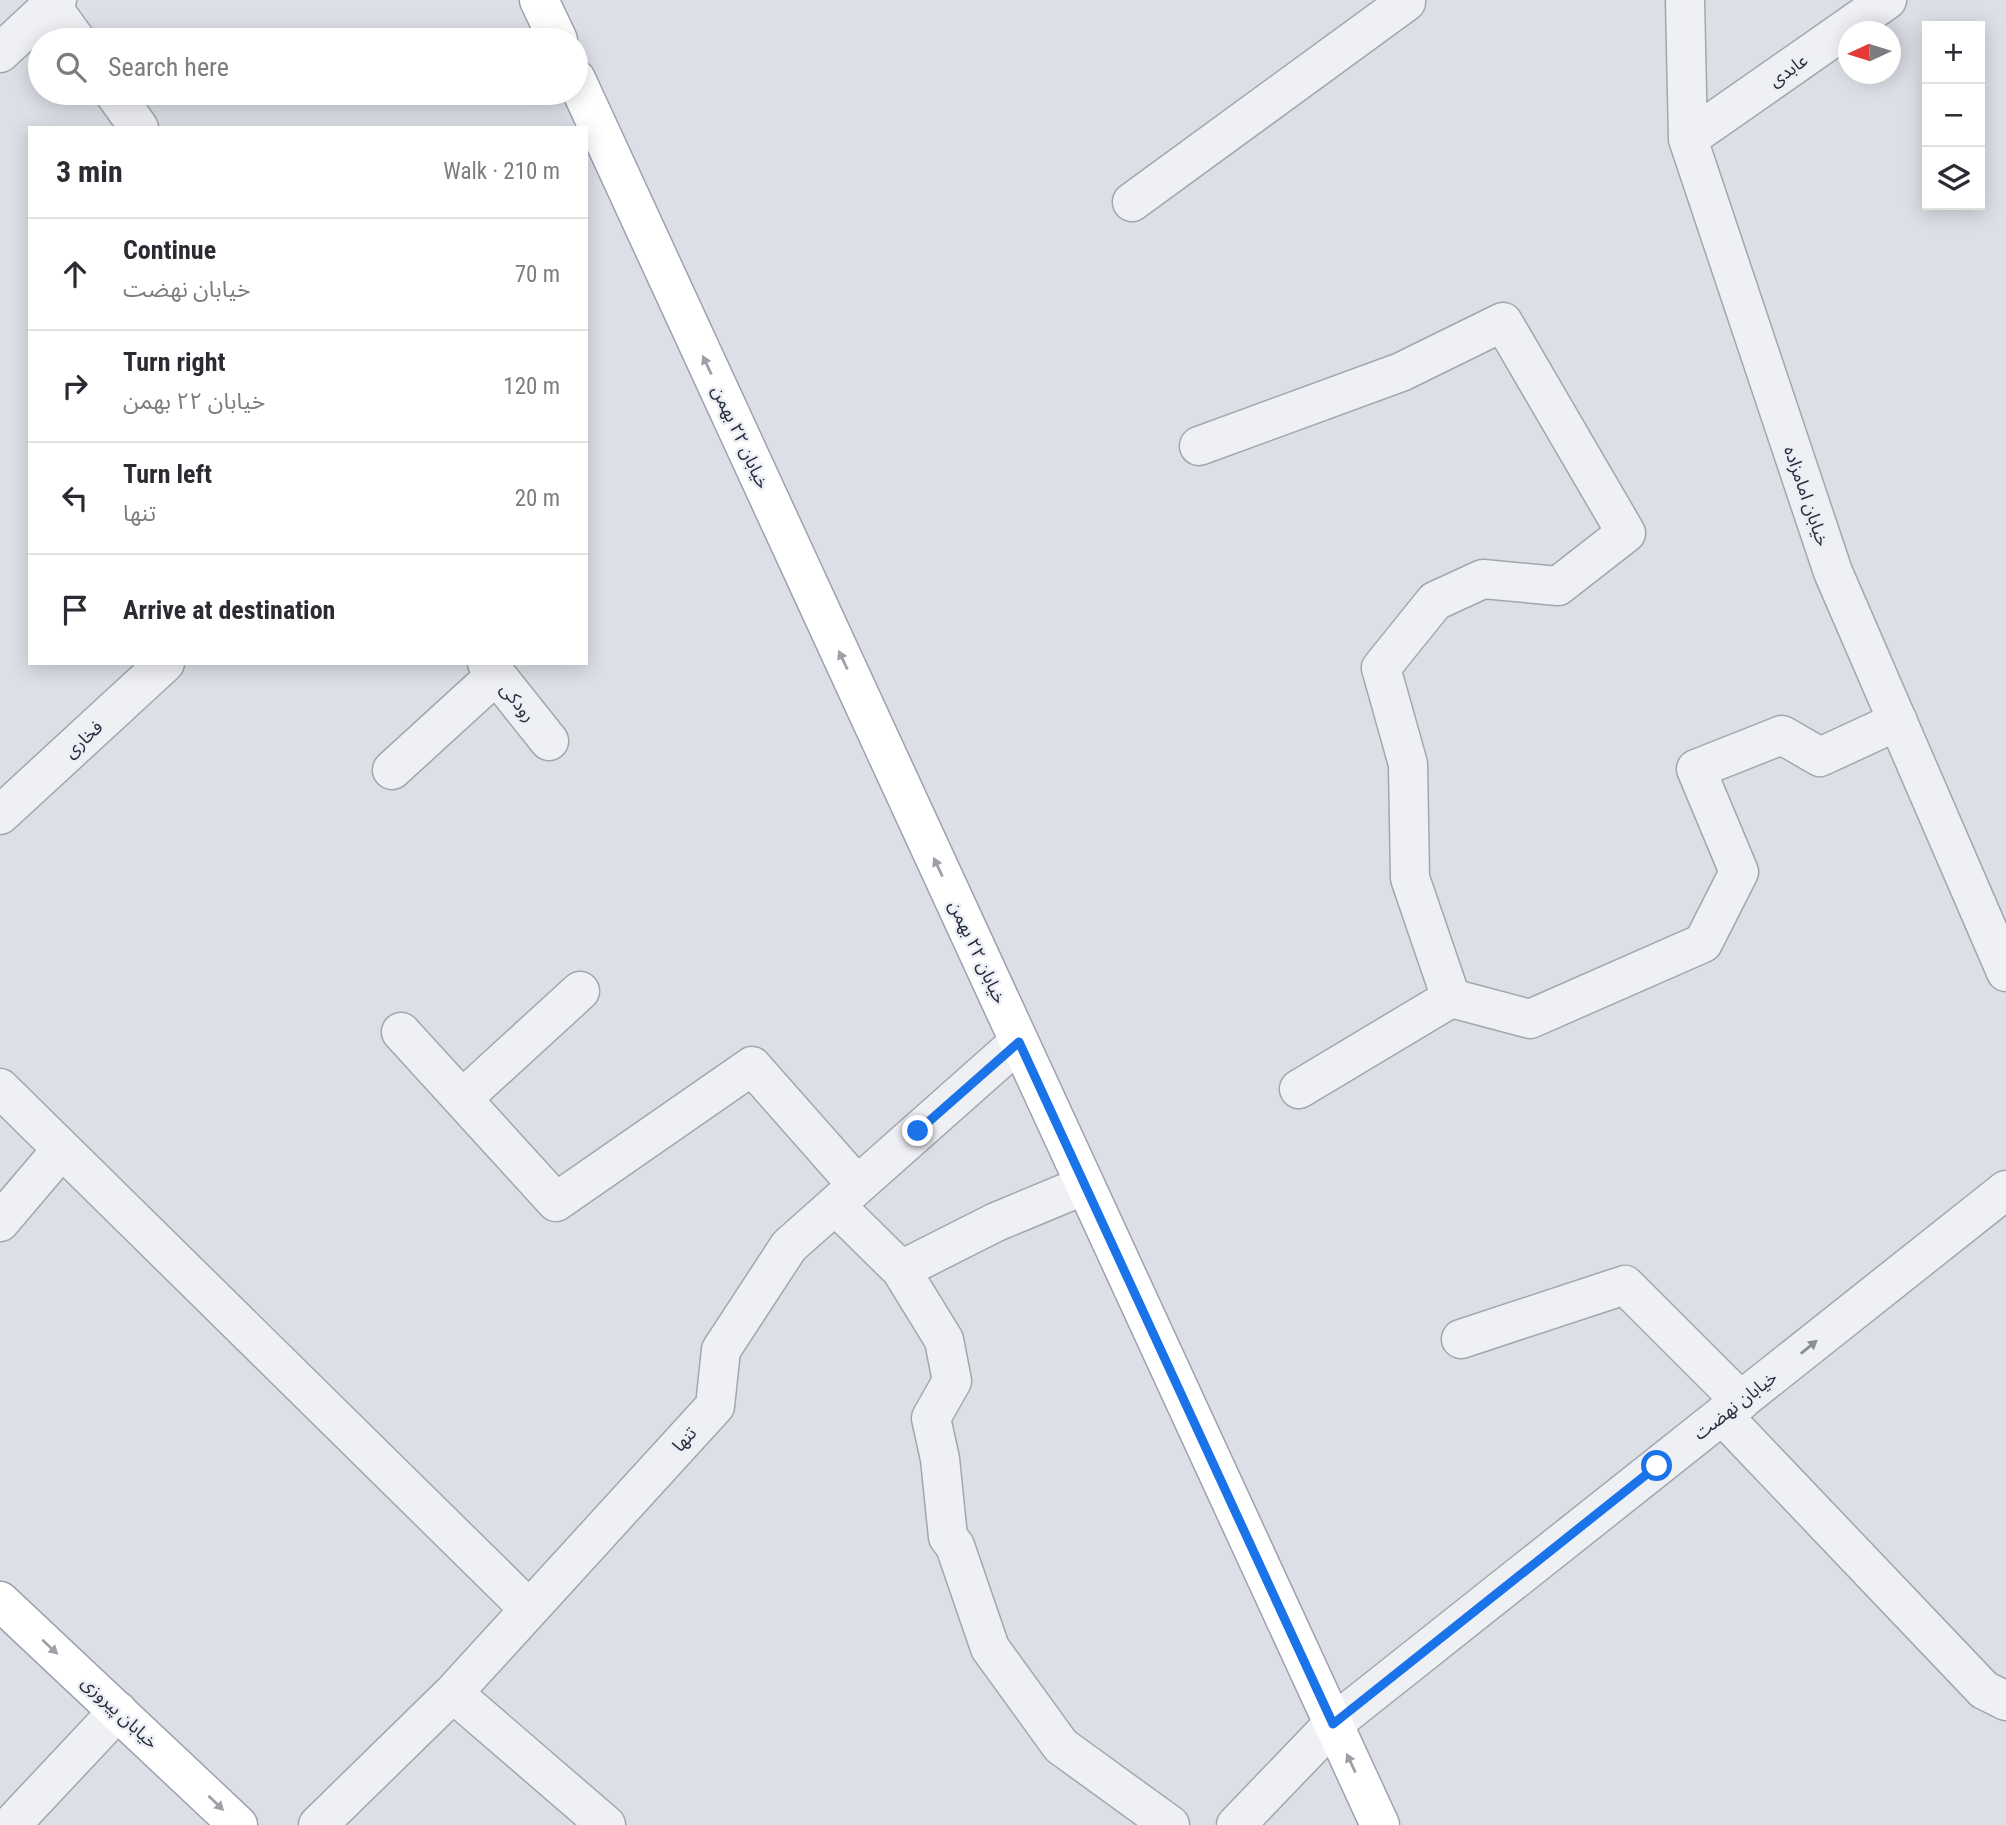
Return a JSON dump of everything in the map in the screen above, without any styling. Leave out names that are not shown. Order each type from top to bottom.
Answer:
[{"type":"main road","points":[[539,0],[552,28]]},
{"type":"main road","name":"خیابان ۲۲ بهمن","points":[[588,105],[1380,1825]]},
{"type":"main road","name":"خیابان پیروزی","points":[[0,1601],[238,1825]]},
{"type":"street","points":[[1132,202],[1406,0]]},
{"type":"street","name":"خیابان امامزاده","points":[[1685,0],[1688,139],[1833,572],[1898,721],[1997,920],[2006,972]]},
{"type":"street","name":"عابدی","points":[[1688,139],[1887,0]]},
{"type":"street","points":[[0,53],[54,3],[69,28]]},
{"type":"street","points":[[123,105],[138,126]]},
{"type":"street","points":[[1199,446],[1401,372],[1503,322],[1626,533],[1558,586],[1483,579],[1435,601],[1381,668],[1408,764],[1410,878],[1451,998]]},
{"type":"street","name":"فخاری","points":[[0,815],[163,665]]},
{"type":"street","points":[[392,770],[492,669]]},
{"type":"street","name":"رودکی","points":[[492,669],[549,741]]},
{"type":"street","points":[[1299,1089],[1451,998],[1530,1019],[1703,943],[1739,872],[1696,769],[1782,735],[1820,757],[1898,721]]},
{"type":"street","points":[[462,1099],[580,991]]},
{"type":"street","points":[[401,1032],[556,1202],[752,1066],[901,1270],[944,1340],[952,1381],[931,1418],[942,1472],[948,1537],[955,1546],[990,1648],[1061,1746],[1170,1825]]},
{"type":"street","name":"تنها","points":[[318,1825],[453,1693],[715,1406],[721,1350],[789,1246],[1019,1042]]},
{"type":"street","points":[[0,1088],[529,1609]]},
{"type":"street","points":[[0,1222],[62,1149]]},
{"type":"street","points":[[901,1270],[996,1222],[1085,1185]]},
{"type":"street","name":"خیابان نهضت","points":[[1236,1825],[1333,1724],[2006,1190]]},
{"type":"street","points":[[1461,1339],[1625,1285],[1984,1690],[2006,1701]]},
{"type":"street","points":[[453,1693],[606,1825]]},
{"type":"street","points":[[11,1825],[118,1711]]},
{"type":"route","points":[[918,1131],[1019,1042],[1333,1724],[1657,1466]]}]
